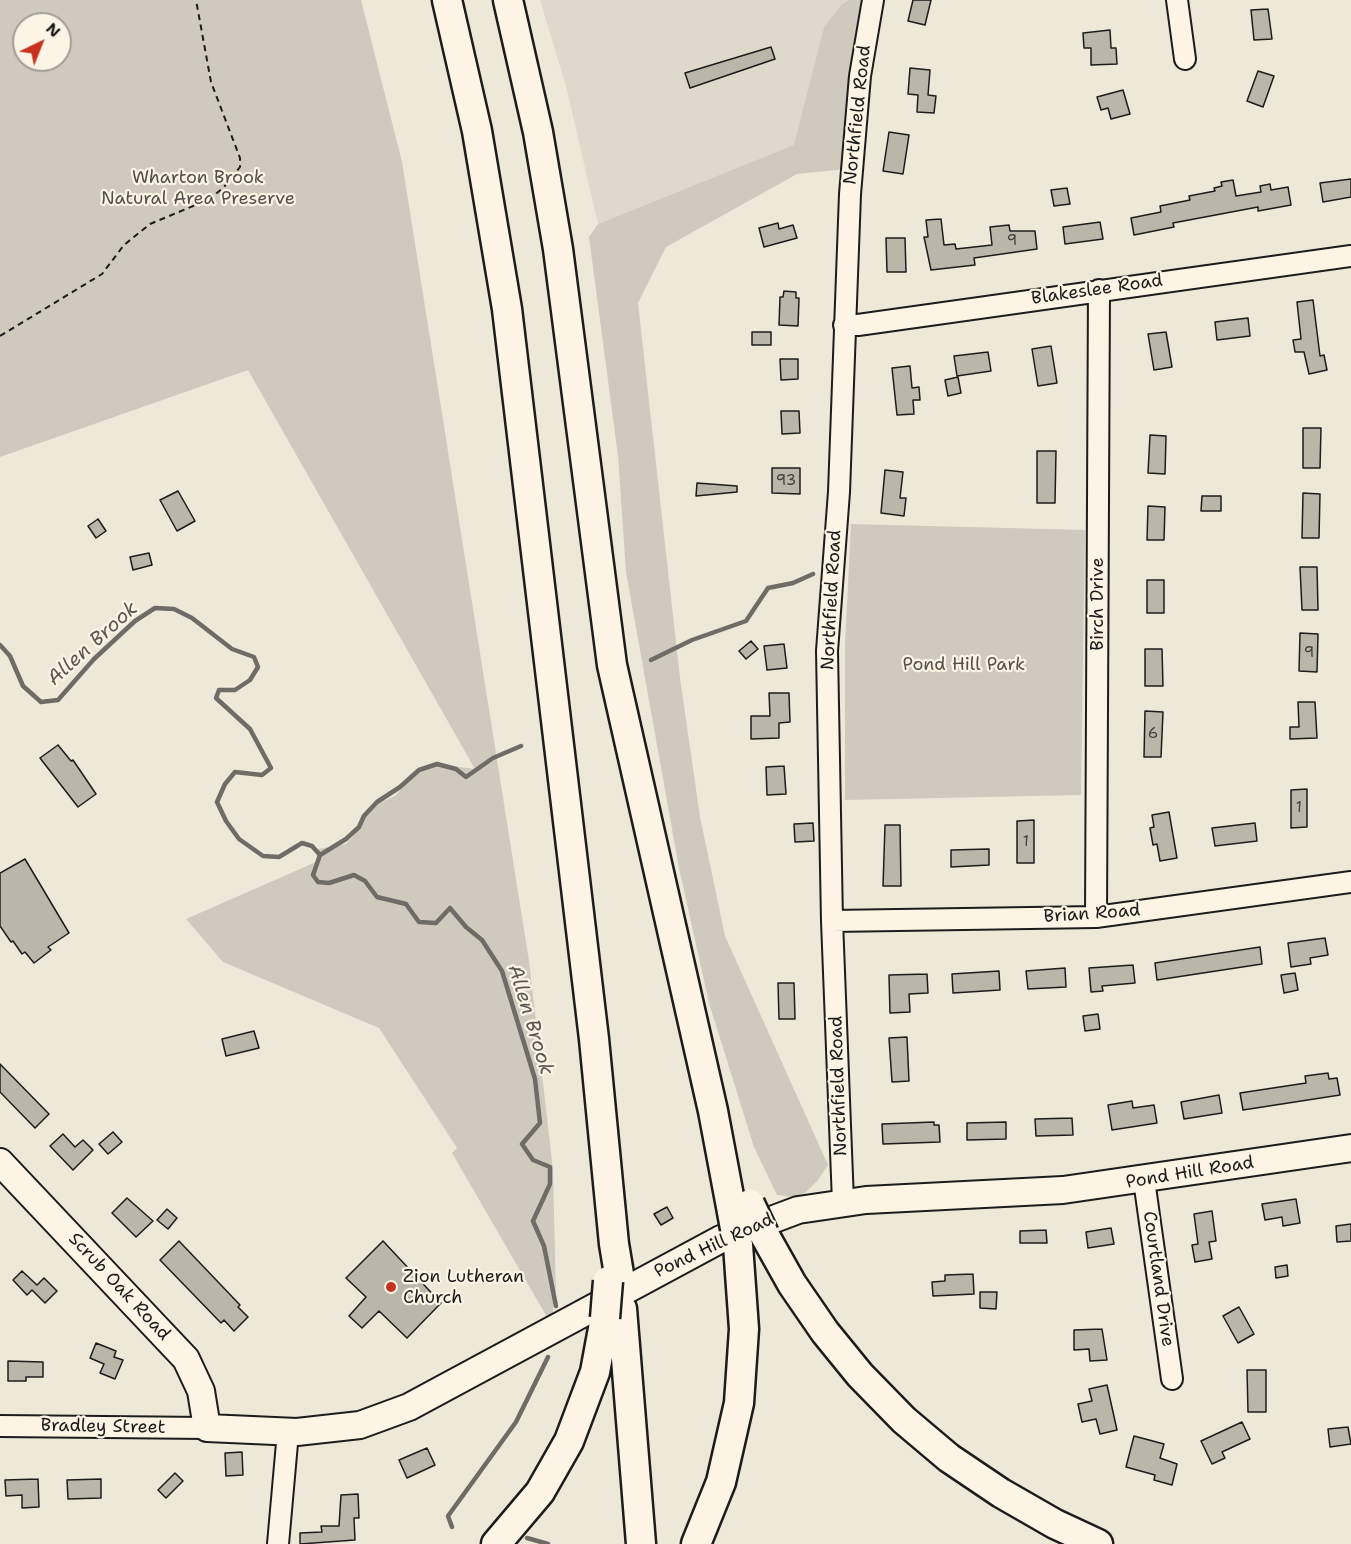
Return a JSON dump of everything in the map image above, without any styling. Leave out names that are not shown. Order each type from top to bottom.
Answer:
[{"type":"highway","points":[[447,0],[477,131],[507,309],[594,1039],[614,1245],[614,1314],[641,1544]]},
{"type":"highway","points":[[508,0],[536,122],[558,249],[612,665],[713,1112],[741,1208],[738,1245],[744,1307],[744,1353],[738,1403],[721,1482],[696,1544]]},
{"type":"highway","points":[[741,1208],[764,1234],[792,1284],[825,1332],[860,1375],[904,1420],[949,1458],[1001,1493],[1046,1519],[1098,1544]]},
{"type":"highway","points":[[496,1544],[540,1492],[569,1441],[614,1314]]},
{"type":"main road","name":"Pond Hill Road","points":[[207,1428],[288,1432],[345,1428],[391,1415],[426,1399],[721,1239],[779,1215],[843,1202],[1063,1190],[1351,1148]]},
{"type":"main road","name":"Scrub Oak Road","points":[[0,1162],[186,1359],[201,1391],[207,1428]]},
{"type":"street","name":"Northfield Road","points":[[843,1202],[832,921],[827,651],[839,492],[849,194],[858,100],[873,0]]},
{"type":"street","points":[[1177,0],[1185,59]]},
{"type":"street","name":"Blakeslee Road","points":[[844,325],[858,326],[1351,256]]},
{"type":"street","name":"Birch Drive","points":[[1096,917],[1099,290]]},
{"type":"street","name":"Brian Road","points":[[832,921],[1096,917],[1351,882]]},
{"type":"street","name":"Courtland Drive","points":[[1144,1180],[1172,1379]]},
{"type":"street","name":"Bradley Street","points":[[0,1426],[207,1428]]},
{"type":"street","points":[[278,1544],[288,1432]]},
{"type":"path","points":[[0,336],[102,274],[116,259],[124,245],[150,224],[210,199],[224,187],[240,167],[240,158],[211,82],[196,0]]},
{"type":"shaded area","points":[[540,0],[849,0],[841,5],[824,27],[795,145],[598,224],[566,86]]},
{"type":"green space","name":"Wharton Brook Natural Area Preserve","points":[[0,0],[361,0],[402,162],[529,961],[553,1170],[556,1295],[552,1315],[547,1317],[452,1153],[457,1148],[379,1028],[223,962],[186,919],[316,862],[318,849],[346,844],[355,834],[361,816],[368,808],[395,796],[416,773],[429,767],[445,765],[475,769],[248,370],[0,457]]},
{"type":"green space","points":[[849,0],[866,0],[846,169],[797,174],[666,247],[638,303],[680,678],[700,817],[725,936],[828,1165],[805,1193],[792,1197],[777,1195],[754,1147],[709,1003],[679,868],[626,572],[618,456],[589,237],[598,224],[794,145],[824,27],[841,5]]},
{"type":"green space","name":"Pond Hill Park","points":[[851,524],[1085,530],[1081,795],[845,800],[845,645]]},
{"type":"building","points":[[913,0],[931,0],[925,25],[908,21]]},
{"type":"building","points":[[1268,9],[1272,39],[1254,40],[1251,10]]},
{"type":"building","points":[[1110,30],[1111,48],[1116,48],[1117,64],[1091,65],[1091,48],[1084,48],[1083,33]]},
{"type":"building","points":[[771,47],[775,59],[690,88],[685,73]]},
{"type":"building","points":[[910,68],[930,70],[928,95],[936,96],[934,113],[917,112],[918,95],[908,94]]},
{"type":"building","points":[[1258,71],[1274,76],[1263,107],[1247,101]]},
{"type":"building","points":[[1123,90],[1130,114],[1111,119],[1108,108],[1101,110],[1097,97]]},
{"type":"building","points":[[889,132],[909,135],[903,174],[883,171]]},
{"type":"building","points":[[1351,179],[1351,197],[1323,202],[1320,183]]},
{"type":"building","points":[[1233,180],[1236,196],[1261,192],[1260,186],[1270,184],[1271,190],[1288,187],[1291,205],[1258,211],[1258,207],[1173,223],[1174,227],[1134,235],[1131,218],[1161,212],[1160,206],[1190,200],[1189,196],[1215,191],[1214,188],[1222,186],[1221,182]]},
{"type":"building","points":[[1067,188],[1070,204],[1054,206],[1051,190]]},
{"type":"building","points":[[941,219],[944,245],[955,244],[956,249],[992,245],[990,227],[1009,225],[1010,231],[1035,231],[1037,249],[974,258],[975,265],[931,270],[924,237],[928,237],[926,220]]},
{"type":"building","points":[[1100,222],[1103,239],[1065,244],[1063,227]]},
{"type":"building","points":[[778,223],[779,229],[793,225],[797,238],[764,247],[759,228]]},
{"type":"building","points":[[886,238],[905,238],[906,272],[887,272]]},
{"type":"building","points":[[784,291],[796,292],[796,298],[799,298],[798,326],[779,325],[780,297],[783,297]]},
{"type":"building","points":[[1313,300],[1320,356],[1324,355],[1327,370],[1309,374],[1304,352],[1295,352],[1293,340],[1301,339],[1297,302]]},
{"type":"building","points":[[1248,318],[1250,336],[1217,340],[1215,322]]},
{"type":"building","points":[[752,332],[771,332],[771,345],[752,345]]},
{"type":"building","points":[[1166,332],[1172,367],[1154,370],[1148,334]]},
{"type":"building","points":[[1051,346],[1057,383],[1038,386],[1032,349]]},
{"type":"building","points":[[988,352],[991,371],[957,376],[954,356]]},
{"type":"building","points":[[780,359],[798,359],[798,379],[781,380]]},
{"type":"building","points":[[910,366],[912,388],[919,387],[920,400],[913,400],[914,414],[897,415],[892,368]]},
{"type":"building","points":[[958,377],[961,393],[948,396],[945,380]]},
{"type":"building","points":[[781,411],[799,411],[800,433],[782,434]]},
{"type":"building","points":[[1303,428],[1321,428],[1320,468],[1303,468]]},
{"type":"building","points":[[1150,435],[1166,436],[1165,474],[1148,473]]},
{"type":"building","points":[[1037,451],[1056,451],[1055,503],[1037,503]]},
{"type":"building","points":[[772,468],[800,468],[800,494],[772,493]]},
{"type":"building","points":[[885,470],[903,472],[900,498],[906,498],[904,516],[881,513]]},
{"type":"building","points":[[697,483],[737,486],[737,492],[696,496]]},
{"type":"building","points":[[178,491],[195,521],[177,531],[160,500]]},
{"type":"building","points":[[1303,493],[1320,494],[1319,538],[1302,538]]},
{"type":"building","points":[[1202,496],[1221,496],[1221,511],[1201,511]]},
{"type":"building","points":[[1148,506],[1165,507],[1164,540],[1147,540]]},
{"type":"building","points":[[98,519],[106,531],[96,538],[88,526]]},
{"type":"building","points":[[149,553],[152,565],[133,570],[130,557]]},
{"type":"building","points":[[1300,567],[1317,567],[1318,610],[1302,610]]},
{"type":"building","points":[[1147,580],[1164,580],[1164,613],[1147,613]]},
{"type":"building","points":[[1300,633],[1318,634],[1317,672],[1299,671]]},
{"type":"building","points":[[751,641],[758,649],[746,659],[739,651]]},
{"type":"building","points":[[784,644],[787,668],[767,670],[764,646]]},
{"type":"building","points":[[1145,649],[1162,649],[1163,686],[1145,686]]},
{"type":"building","points":[[769,693],[789,693],[790,722],[779,723],[779,738],[751,739],[751,716],[770,716]]},
{"type":"building","points":[[1298,702],[1315,702],[1317,738],[1290,739],[1290,727],[1299,727]]},
{"type":"building","points":[[1145,711],[1163,712],[1161,757],[1144,757]]},
{"type":"building","points":[[58,745],[71,761],[73,760],[96,794],[78,807],[40,758]]},
{"type":"building","points":[[784,766],[786,794],[767,795],[766,767]]},
{"type":"building","points":[[1307,789],[1307,827],[1291,828],[1291,790]]},
{"type":"building","points":[[1169,812],[1177,858],[1160,861],[1157,844],[1153,845],[1150,828],[1154,827],[1152,815]]},
{"type":"building","points":[[1034,820],[1034,863],[1017,863],[1017,821]]},
{"type":"building","points":[[813,823],[814,841],[795,842],[794,824]]},
{"type":"building","points":[[1255,823],[1257,841],[1215,846],[1212,828]]},
{"type":"building","points":[[885,825],[900,825],[901,886],[883,886]]},
{"type":"building","points":[[989,849],[989,865],[951,867],[951,850]]},
{"type":"building","points":[[25,859],[69,933],[48,947],[51,950],[34,963],[25,952],[22,954],[0,926],[0,873]]},
{"type":"building","points":[[1325,938],[1328,955],[1310,958],[1311,964],[1291,967],[1288,943]]},
{"type":"building","points":[[1260,947],[1262,964],[1157,980],[1155,963]]},
{"type":"building","points":[[1133,965],[1135,983],[1102,986],[1103,991],[1091,992],[1089,968]]},
{"type":"building","points":[[1065,968],[1066,987],[1028,989],[1026,971]]},
{"type":"building","points":[[999,971],[1000,990],[953,993],[952,974]]},
{"type":"building","points":[[1295,973],[1298,990],[1284,993],[1281,975]]},
{"type":"building","points":[[927,974],[928,993],[909,994],[910,1012],[890,1013],[889,975]]},
{"type":"building","points":[[778,983],[794,983],[795,1019],[779,1019]]},
{"type":"building","points":[[1098,1014],[1100,1029],[1085,1031],[1083,1016]]},
{"type":"building","points":[[254,1031],[259,1048],[226,1056],[222,1039]]},
{"type":"building","points":[[907,1037],[909,1081],[892,1082],[889,1038]]},
{"type":"building","points":[[0,1064],[49,1114],[35,1128],[0,1092]]},
{"type":"building","points":[[1328,1073],[1329,1079],[1337,1078],[1340,1095],[1243,1110],[1240,1093],[1306,1083],[1305,1076]]},
{"type":"building","points":[[1219,1095],[1222,1113],[1184,1119],[1181,1102]]},
{"type":"building","points":[[1132,1101],[1133,1108],[1154,1105],[1157,1123],[1112,1130],[1108,1105]]},
{"type":"building","points":[[1072,1118],[1073,1135],[1036,1136],[1035,1119]]},
{"type":"building","points":[[934,1122],[934,1125],[939,1125],[940,1142],[883,1144],[882,1124]]},
{"type":"building","points":[[1006,1122],[1006,1139],[967,1140],[967,1123]]},
{"type":"building","points":[[113,1132],[122,1142],[108,1154],[99,1144]]},
{"type":"building","points":[[63,1134],[75,1147],[83,1140],[93,1150],[73,1170],[50,1146]]},
{"type":"building","points":[[127,1198],[153,1221],[136,1237],[112,1213]]},
{"type":"building","points":[[1296,1199],[1300,1223],[1283,1226],[1282,1217],[1265,1220],[1262,1204]]},
{"type":"building","points":[[667,1207],[673,1218],[661,1225],[654,1214]]},
{"type":"building","points":[[167,1209],[177,1218],[168,1229],[157,1220]]},
{"type":"building","points":[[1212,1211],[1216,1241],[1209,1242],[1212,1259],[1195,1262],[1192,1245],[1198,1244],[1194,1214]]},
{"type":"building","points":[[1351,1224],[1351,1241],[1337,1242],[1336,1226]]},
{"type":"building","points":[[1111,1228],[1114,1244],[1088,1248],[1086,1232]]},
{"type":"building","points":[[1046,1230],[1047,1243],[1020,1243],[1020,1231]]},
{"type":"building","points":[[179,1241],[240,1305],[238,1307],[248,1317],[234,1331],[224,1320],[221,1323],[160,1260]]},
{"type":"building","name":"Zion Lutheran Church","points":[[383,1241],[441,1303],[407,1338],[379,1311],[362,1328],[349,1316],[366,1297],[346,1278]]},
{"type":"building","points":[[1287,1265],[1288,1276],[1276,1278],[1275,1267]]},
{"type":"building","points":[[22,1271],[37,1285],[44,1278],[57,1291],[45,1303],[32,1290],[27,1295],[13,1280]]},
{"type":"building","points":[[973,1274],[974,1294],[933,1296],[932,1282],[945,1281],[945,1275]]},
{"type":"building","points":[[980,1292],[997,1292],[996,1309],[980,1308]]},
{"type":"building","points":[[1239,1307],[1254,1334],[1238,1343],[1223,1316]]},
{"type":"building","points":[[1102,1329],[1107,1360],[1090,1361],[1089,1349],[1074,1350],[1074,1330]]},
{"type":"building","points":[[96,1343],[116,1351],[114,1357],[123,1360],[115,1379],[100,1373],[104,1364],[90,1358]]},
{"type":"building","points":[[8,1361],[43,1362],[43,1377],[26,1377],[26,1381],[8,1381]]},
{"type":"building","points":[[1247,1370],[1266,1370],[1266,1412],[1248,1412]]},
{"type":"building","points":[[1107,1385],[1117,1430],[1100,1434],[1096,1419],[1082,1422],[1078,1404],[1092,1401],[1089,1389]]},
{"type":"building","points":[[1242,1422],[1250,1439],[1222,1452],[1225,1458],[1212,1464],[1201,1441]]},
{"type":"building","points":[[1348,1427],[1351,1444],[1330,1447],[1328,1429]]},
{"type":"building","points":[[1134,1436],[1164,1444],[1160,1458],[1177,1464],[1172,1485],[1154,1480],[1155,1475],[1126,1467]]},
{"type":"building","points":[[427,1448],[435,1465],[407,1478],[399,1460]]},
{"type":"building","points":[[242,1452],[243,1475],[226,1476],[225,1453]]},
{"type":"building","points":[[175,1473],[183,1481],[166,1498],[158,1490]]},
{"type":"building","points":[[38,1479],[39,1507],[22,1508],[22,1495],[6,1496],[5,1480]]},
{"type":"building","points":[[101,1479],[101,1498],[68,1499],[67,1480]]},
{"type":"building","points":[[358,1494],[359,1518],[354,1518],[355,1540],[300,1544],[300,1533],[322,1532],[321,1526],[339,1526],[341,1495]]},
{"type":"waterway","points":[[651,660],[692,640],[746,621],[768,588],[793,583],[813,574]]},
{"type":"waterway","name":"Allen Brook","points":[[0,645],[10,656],[23,686],[41,702],[58,700],[94,659],[135,621],[155,608],[174,609],[192,618],[232,649],[254,657],[258,667],[250,680],[235,690],[219,690],[216,698],[250,729],[271,768],[262,775],[235,772],[225,784],[217,802],[226,821],[239,839],[263,856],[279,857],[302,843],[312,846],[320,855],[313,875],[318,882],[329,883],[354,875],[365,881],[377,897],[406,904],[419,922],[436,923],[450,908],[466,927],[482,940],[502,971],[535,1079],[540,1123],[522,1144],[533,1160],[550,1167],[550,1184],[533,1221],[544,1246],[556,1306]]},
{"type":"waterway","points":[[320,855],[346,839],[359,827],[364,816],[377,802],[400,787],[419,770],[437,764],[456,769],[466,777],[493,758],[521,746]]},
{"type":"waterway","name":"Allen Brook","points":[[452,1527],[448,1516],[516,1422],[548,1357]]},
{"type":"waterway","name":"Allen Brook","points":[[527,1538],[548,1544]]},
{"type":"place","name":"Zion Lutheran Church","points":[[391,1287]]}]
